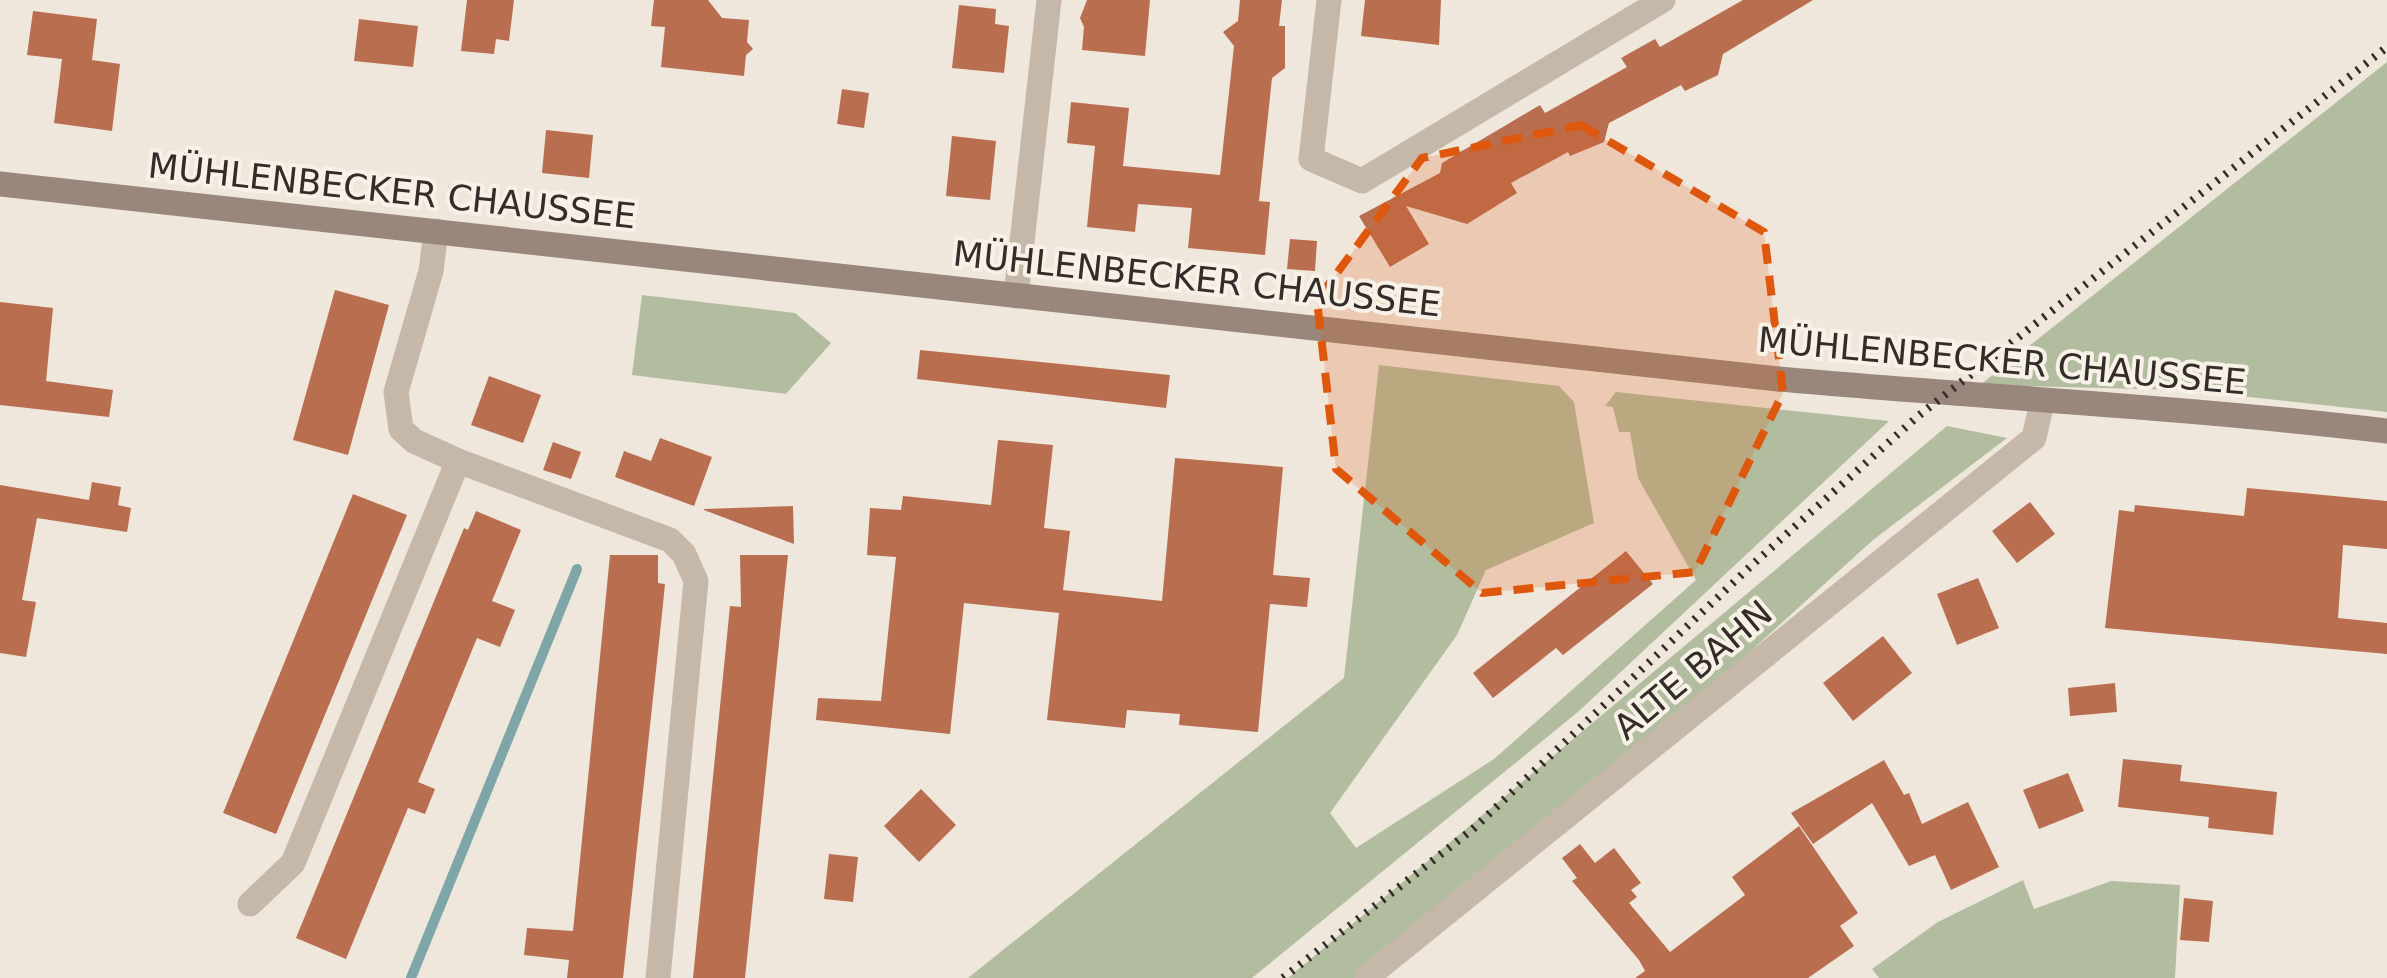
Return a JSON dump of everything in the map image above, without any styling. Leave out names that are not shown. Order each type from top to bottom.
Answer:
[{"type":"main road","name":"MÜHLENBECKER CHAUSSEE","points":[[0,184],[1778,379],[2042,402],[2148,405],[2387,431]]},
{"type":"street","points":[[1016,296],[1049,0]]},
{"type":"street","points":[[1329,0],[1311,160],[1362,181],[1664,0]]},
{"type":"street","points":[[436,231],[431,272],[396,392],[401,430],[414,441],[458,460],[670,540],[684,554],[696,580],[658,978]]},
{"type":"street","name":"ALTE BAHN","points":[[1366,978],[2034,438],[2042,402]]},
{"type":"street","points":[[250,904],[293,863],[458,460]]},
{"type":"highlighted area","points":[[1581,125],[1764,232],[1783,393],[1695,572],[1482,593],[1336,469],[1317,300],[1422,158]]},
{"type":"green space","points":[[2387,62],[2387,412],[2186,390],[1980,385]]},
{"type":"green space","points":[[642,295],[795,313],[831,343],[786,394],[632,375]]},
{"type":"green space","points":[[1379,365],[1559,386],[1574,402],[1594,523],[1486,570],[1457,635],[1330,813],[1356,848],[1494,759],[1696,580],[1638,478],[1630,432],[1619,432],[1613,407],[1605,406],[1616,392],[1889,421],[1579,711],[1252,978],[968,978],[1344,678]]},
{"type":"green space","points":[[1947,426],[2007,438],[1873,540],[1609,780],[1356,978],[1288,978]]},
{"type":"green space","points":[[2023,880],[2034,909],[2111,881],[2180,885],[2175,978],[1879,978],[1872,969],[1938,922]]},
{"type":"building","points":[[467,0],[514,0],[509,41],[496,39],[494,54],[461,51]]},
{"type":"building","points":[[654,0],[708,0],[722,18],[749,20],[747,42],[753,49],[746,55],[744,76],[661,67],[665,27],[651,26]]},
{"type":"building","points":[[1087,0],[1150,0],[1145,56],[1082,50],[1084,27],[1080,18]]},
{"type":"building","points":[[1240,0],[1282,0],[1279,26],[1285,26],[1285,68],[1272,78],[1259,201],[1270,202],[1265,255],[1188,248],[1192,208],[1138,204],[1135,232],[1087,227],[1095,146],[1067,143],[1071,102],[1129,108],[1123,166],[1220,175],[1234,46],[1223,32],[1238,21]]},
{"type":"building","points":[[1365,0],[1441,0],[1439,45],[1361,36]]},
{"type":"building","points":[[1743,0],[1813,0],[1723,54],[1718,75],[1685,91],[1681,85],[1609,123],[1604,142],[1570,156],[1568,152],[1511,183],[1517,193],[1467,224],[1406,206],[1429,244],[1390,267],[1359,216],[1440,173],[1442,163],[1540,105],[1545,113],[1627,67],[1621,58],[1655,39],[1660,47]]},
{"type":"building","points":[[959,5],[996,9],[995,24],[1009,26],[1004,73],[952,68]]},
{"type":"building","points":[[33,11],[97,19],[92,60],[120,64],[112,131],[54,123],[62,59],[27,55]]},
{"type":"building","points":[[359,19],[418,26],[413,67],[354,61]]},
{"type":"building","points":[[842,89],[869,93],[864,128],[837,124]]},
{"type":"building","points":[[546,130],[593,135],[589,178],[542,173]]},
{"type":"building","points":[[952,136],[996,141],[990,200],[946,196]]},
{"type":"building","points":[[1290,239],[1317,241],[1315,271],[1287,269]]},
{"type":"building","points":[[335,290],[389,305],[348,455],[293,440]]},
{"type":"building","points":[[0,302],[53,308],[46,381],[113,390],[109,417],[0,405]]},
{"type":"building","points":[[920,350],[1170,375],[1166,408],[917,379]]},
{"type":"building","points":[[489,376],[541,395],[523,443],[471,425]]},
{"type":"building","points":[[660,438],[712,457],[694,506],[615,477],[624,451],[651,461]]},
{"type":"building","points":[[998,440],[1053,445],[1044,528],[1070,531],[1063,590],[1162,601],[1175,458],[1283,467],[1273,575],[1310,578],[1307,607],[1270,604],[1258,732],[1179,725],[1180,714],[1127,710],[1125,728],[1047,720],[1059,613],[964,603],[950,734],[816,720],[818,698],[881,701],[896,557],[867,555],[870,508],[901,510],[903,496],[991,505]]},
{"type":"building","points":[[553,442],[581,452],[571,479],[543,470]]},
{"type":"building","points":[[92,482],[121,487],[118,505],[131,508],[127,532],[37,518],[22,600],[36,602],[26,657],[0,653],[0,485],[89,500]]},
{"type":"building","points":[[2247,488],[2387,501],[2387,549],[2343,545],[2338,618],[2387,623],[2387,654],[2105,628],[2119,510],[2134,512],[2135,505],[2244,516]]},
{"type":"building","points":[[353,494],[407,515],[276,834],[223,813]]},
{"type":"building","points":[[2030,502],[2055,534],[2017,563],[1992,531]]},
{"type":"building","points":[[793,506],[794,544],[704,510],[704,509]]},
{"type":"building","points":[[476,511],[521,530],[492,601],[515,610],[500,647],[477,638],[418,782],[435,789],[425,814],[408,808],[346,959],[296,938],[464,528],[468,530]]},
{"type":"building","points":[[1626,551],[1653,584],[1563,655],[1556,648],[1493,698],[1473,673]]},
{"type":"building","points":[[610,555],[658,555],[658,583],[665,584],[662,614],[623,978],[567,978],[569,960],[524,955],[527,928],[573,931]]},
{"type":"building","points":[[740,555],[788,555],[745,978],[693,978],[730,606],[741,607]]},
{"type":"building","points":[[1978,578],[1999,628],[1957,645],[1937,594]]},
{"type":"building","points":[[1883,636],[1912,673],[1853,721],[1823,683]]},
{"type":"building","points":[[2115,683],[2117,712],[2070,716],[2068,688]]},
{"type":"building","points":[[2123,759],[2182,765],[2180,781],[2277,792],[2273,835],[2208,828],[2209,817],[2118,807]]},
{"type":"building","points":[[1884,760],[1904,795],[1909,793],[1922,824],[1968,802],[1999,867],[1951,890],[1935,855],[1909,866],[1872,803],[1813,844],[1791,813]]},
{"type":"building","points":[[2068,773],[2084,811],[2039,829],[2023,790]]},
{"type":"building","points":[[921,789],[956,825],[919,862],[884,826]]},
{"type":"building","points":[[1799,826],[1858,913],[1840,926],[1854,946],[1808,978],[1635,978],[1645,971],[1639,960],[1572,881],[1577,878],[1562,858],[1580,844],[1595,863],[1614,848],[1641,883],[1631,890],[1637,897],[1629,903],[1670,952],[1745,895],[1732,877]]},
{"type":"building","points":[[829,854],[858,857],[853,902],[824,899]]},
{"type":"building","points":[[2184,898],[2213,901],[2209,942],[2180,940]]},
{"type":"waterway","points":[[411,978],[577,569]]},
{"type":"railway","points":[[1283,978],[1473,829],[1752,565],[1917,417],[2387,47]]}]
